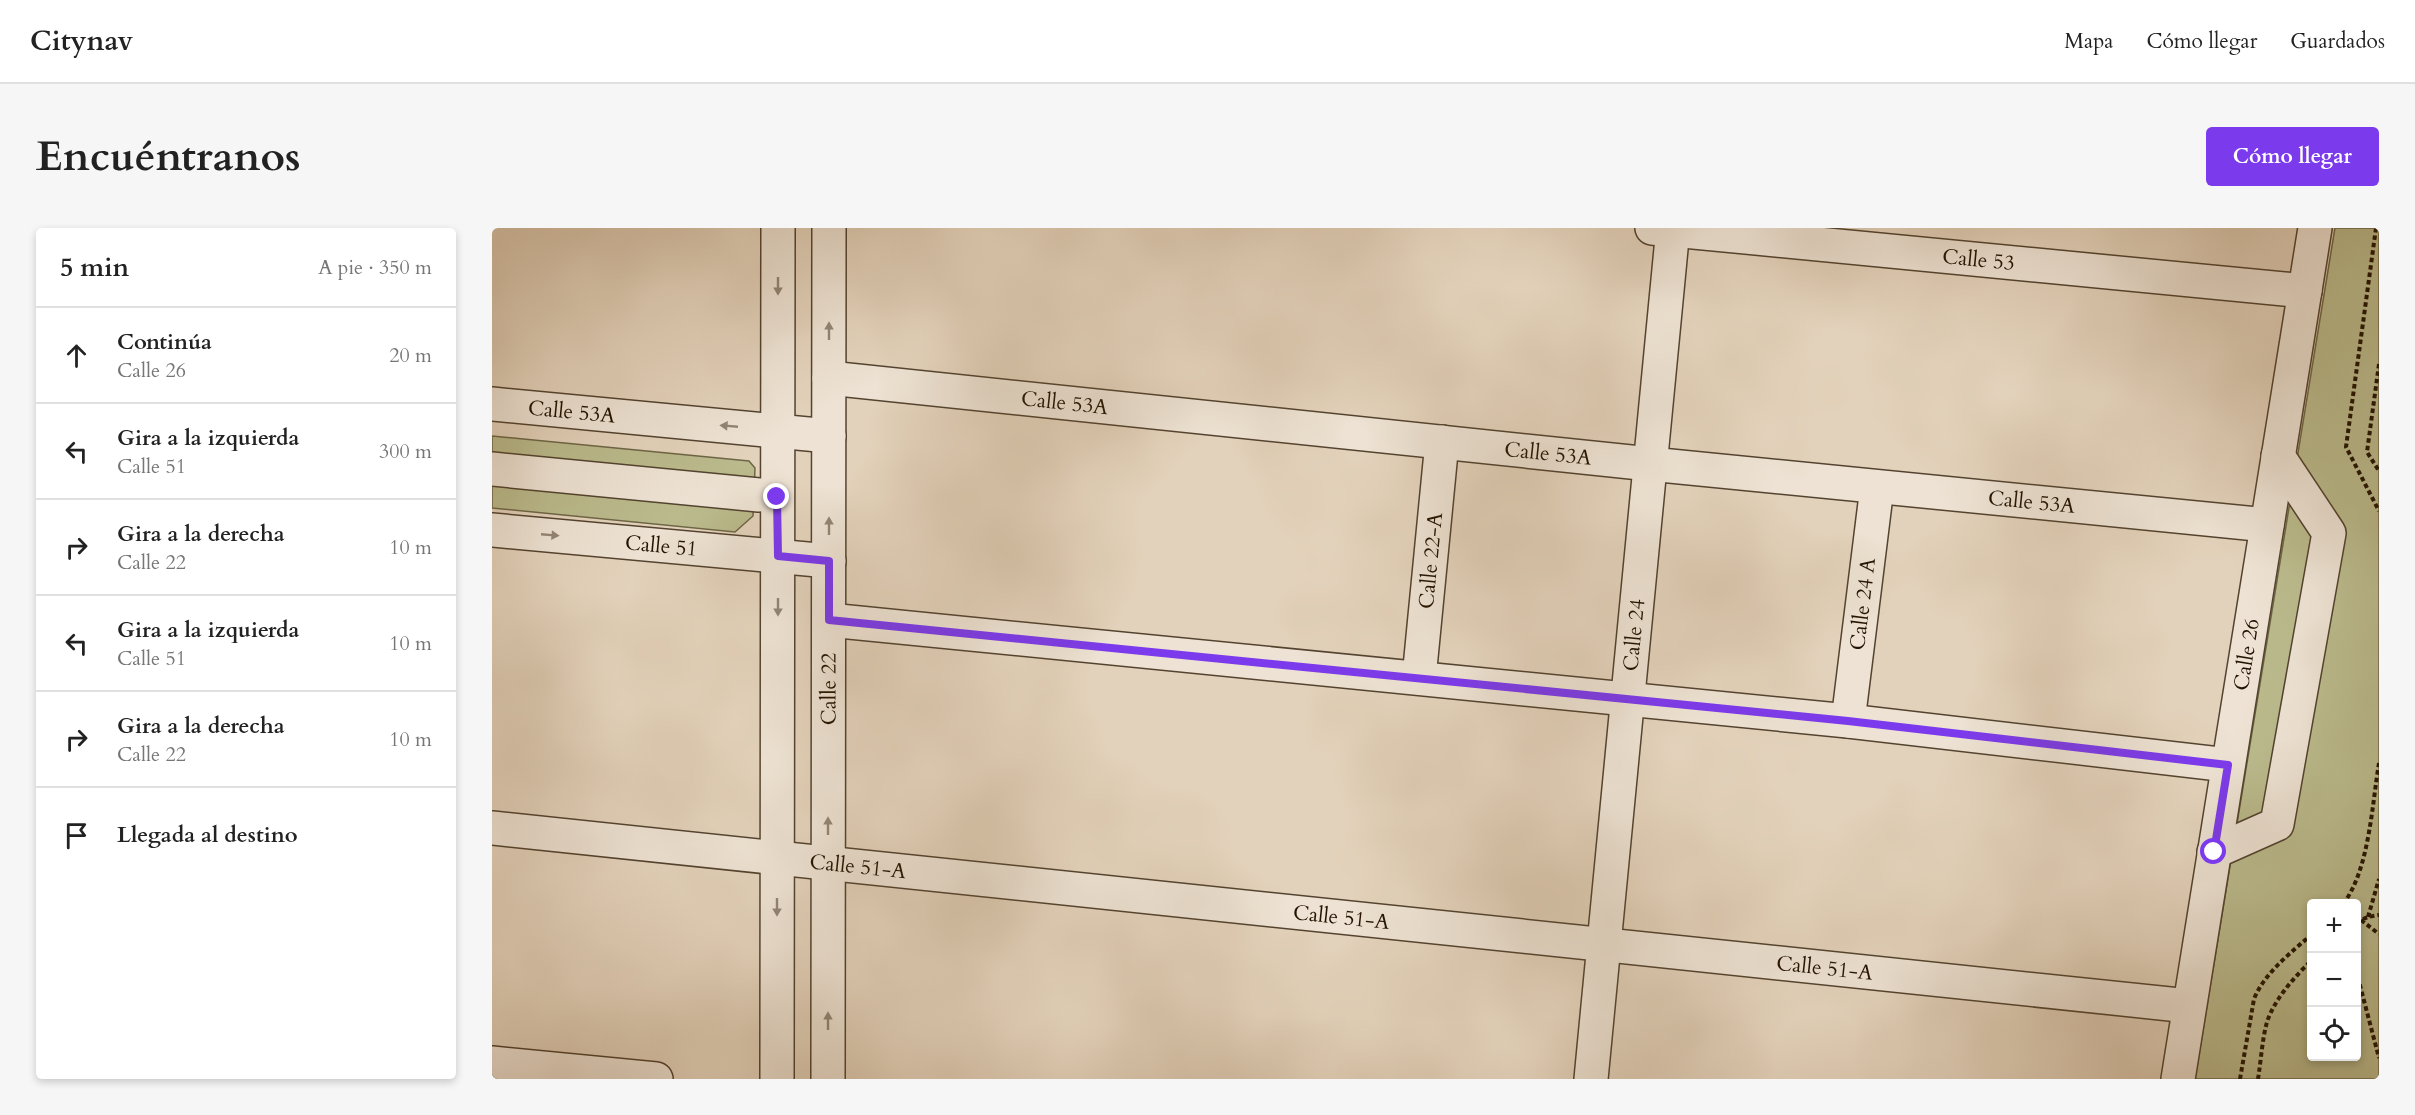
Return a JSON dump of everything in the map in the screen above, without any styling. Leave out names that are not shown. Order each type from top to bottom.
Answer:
[{"type":"street","points":[[777,1079],[778,228]]},
{"type":"street","name":"Calle 22","points":[[828,1079],[830,228]]},
{"type":"street","name":"Calle 26","points":[[2178,1079],[2315,228]]},
{"type":"street","name":"Calle 53","points":[[1666,229],[2305,291]]},
{"type":"street","name":"Calle 24","points":[[1591,1079],[1650,464],[1666,229]]},
{"type":"street","name":"Calle 53A","points":[[829,378],[1650,464],[2267,525]]},
{"type":"street","name":"Calle 53A","points":[[492,404],[829,436]]},
{"type":"street","name":"Calle 22-A","points":[[1419,678],[1442,442]]},
{"type":"street","points":[[2214,852],[2277,824],[2329,533],[2278,456]]},
{"type":"street","points":[[492,469],[759,495]]},
{"type":"street","name":"Calle 24 A","points":[[1848,721],[1877,487]]},
{"type":"street","name":"Calle 51","points":[[492,530],[829,561]]},
{"type":"street","points":[[829,620],[1628,698],[2228,765]]},
{"type":"street","name":"Calle 51-A","points":[[492,828],[777,856],[828,864],[2190,1006]]},
{"type":"street","points":[[492,1063],[656,1079]]},
{"type":"path","points":[[2376,228],[2346,447],[2379,511]]},
{"type":"path","points":[[2379,364],[2367,452],[2379,471]]},
{"type":"path","points":[[2347,899],[2351,894],[2362,864],[2379,763]]},
{"type":"path","points":[[2367,916],[2379,879]]},
{"type":"path","points":[[2379,915],[2367,916],[2361,920],[2379,934]]},
{"type":"path","points":[[2240,1079],[2254,999],[2258,989],[2271,972],[2307,939]]},
{"type":"path","points":[[2258,1079],[2266,1024],[2283,994],[2307,966]]},
{"type":"path","points":[[2361,989],[2379,1058]]},
{"type":"green space","points":[[2335,228],[2379,228],[2379,1079],[2195,1079]]},
{"type":"green space","points":[[492,436],[749,461],[755,468],[753,516],[735,532],[492,508]]},
{"type":"route","points":[[777,497],[778,556],[829,561],[829,620],[1628,698],[2228,765],[2214,852]]}]
